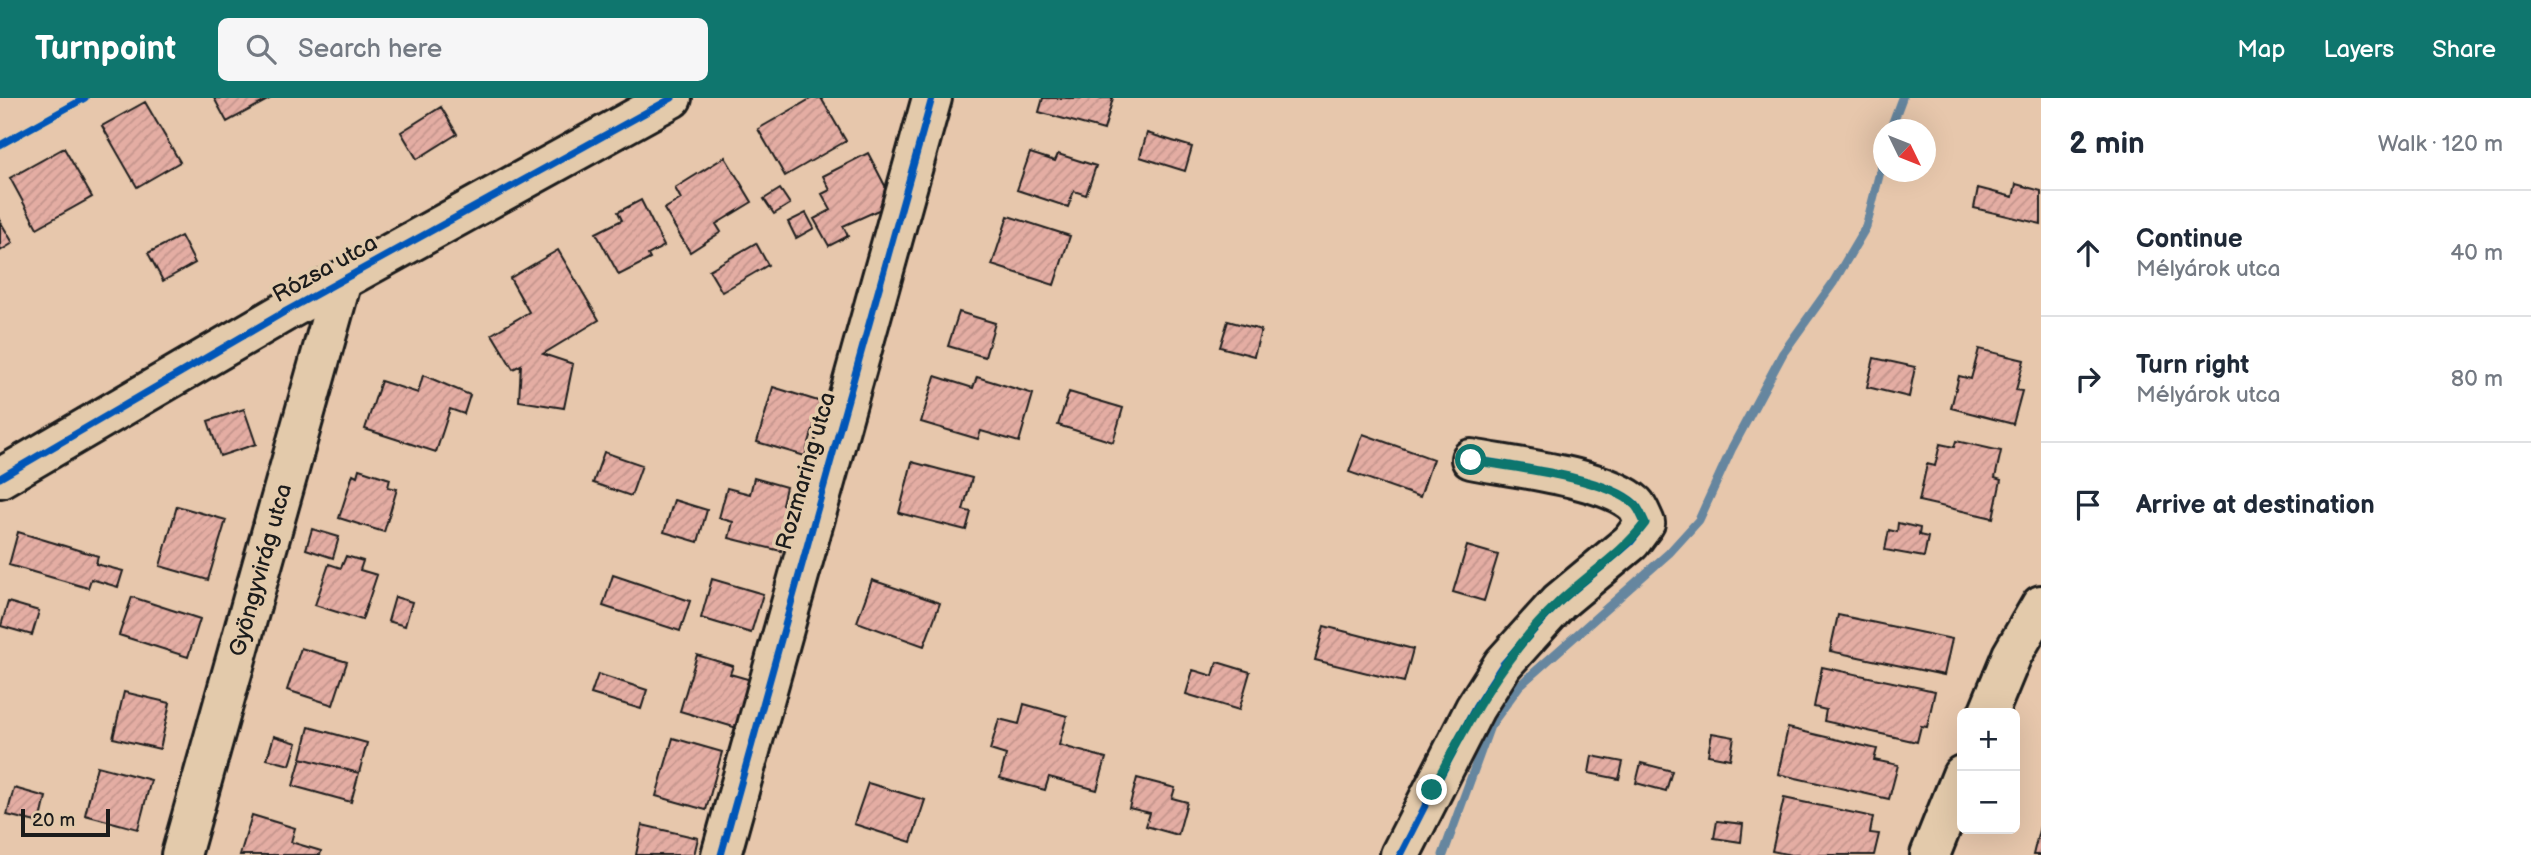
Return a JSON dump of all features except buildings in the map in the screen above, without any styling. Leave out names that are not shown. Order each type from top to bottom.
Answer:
[{"type":"street","name":"Rózsa utca","points":[[0,478],[286,312],[341,284],[671,98]]},
{"type":"street","name":"Rozmaring utca","points":[[721,855],[932,98]]},
{"type":"street","name":"Gyöngyvirág utca","points":[[180,855],[341,284]]},
{"type":"street","points":[[1400,855],[1475,708],[1503,664],[1559,602],[1631,542],[1645,523],[1636,505],[1619,493],[1566,477],[1471,460]]},
{"type":"street","points":[[1990,708],[2012,655],[2041,605]]},
{"type":"street","points":[[1930,855],[1957,788]]},
{"type":"waterway","points":[[1894,119],[1902,98]]},
{"type":"waterway","points":[[1443,855],[1490,726],[1519,686],[1669,553],[1699,520],[1732,448],[1783,353],[1833,283],[1866,227],[1877,182]]},
{"type":"cycle path","points":[[0,145],[85,98]]},
{"type":"cycle path","points":[[0,478],[286,311],[672,98]]},
{"type":"cycle path","points":[[721,855],[932,98]]},
{"type":"cycle path","points":[[1400,855],[1475,708],[1503,664],[1559,602],[1631,542],[1645,523],[1635,504],[1603,487],[1557,474],[1471,459]]},
{"type":"route","points":[[1432,790],[1475,708],[1503,664],[1559,602],[1631,542],[1645,523],[1636,505],[1619,493],[1566,477],[1471,460]]}]
